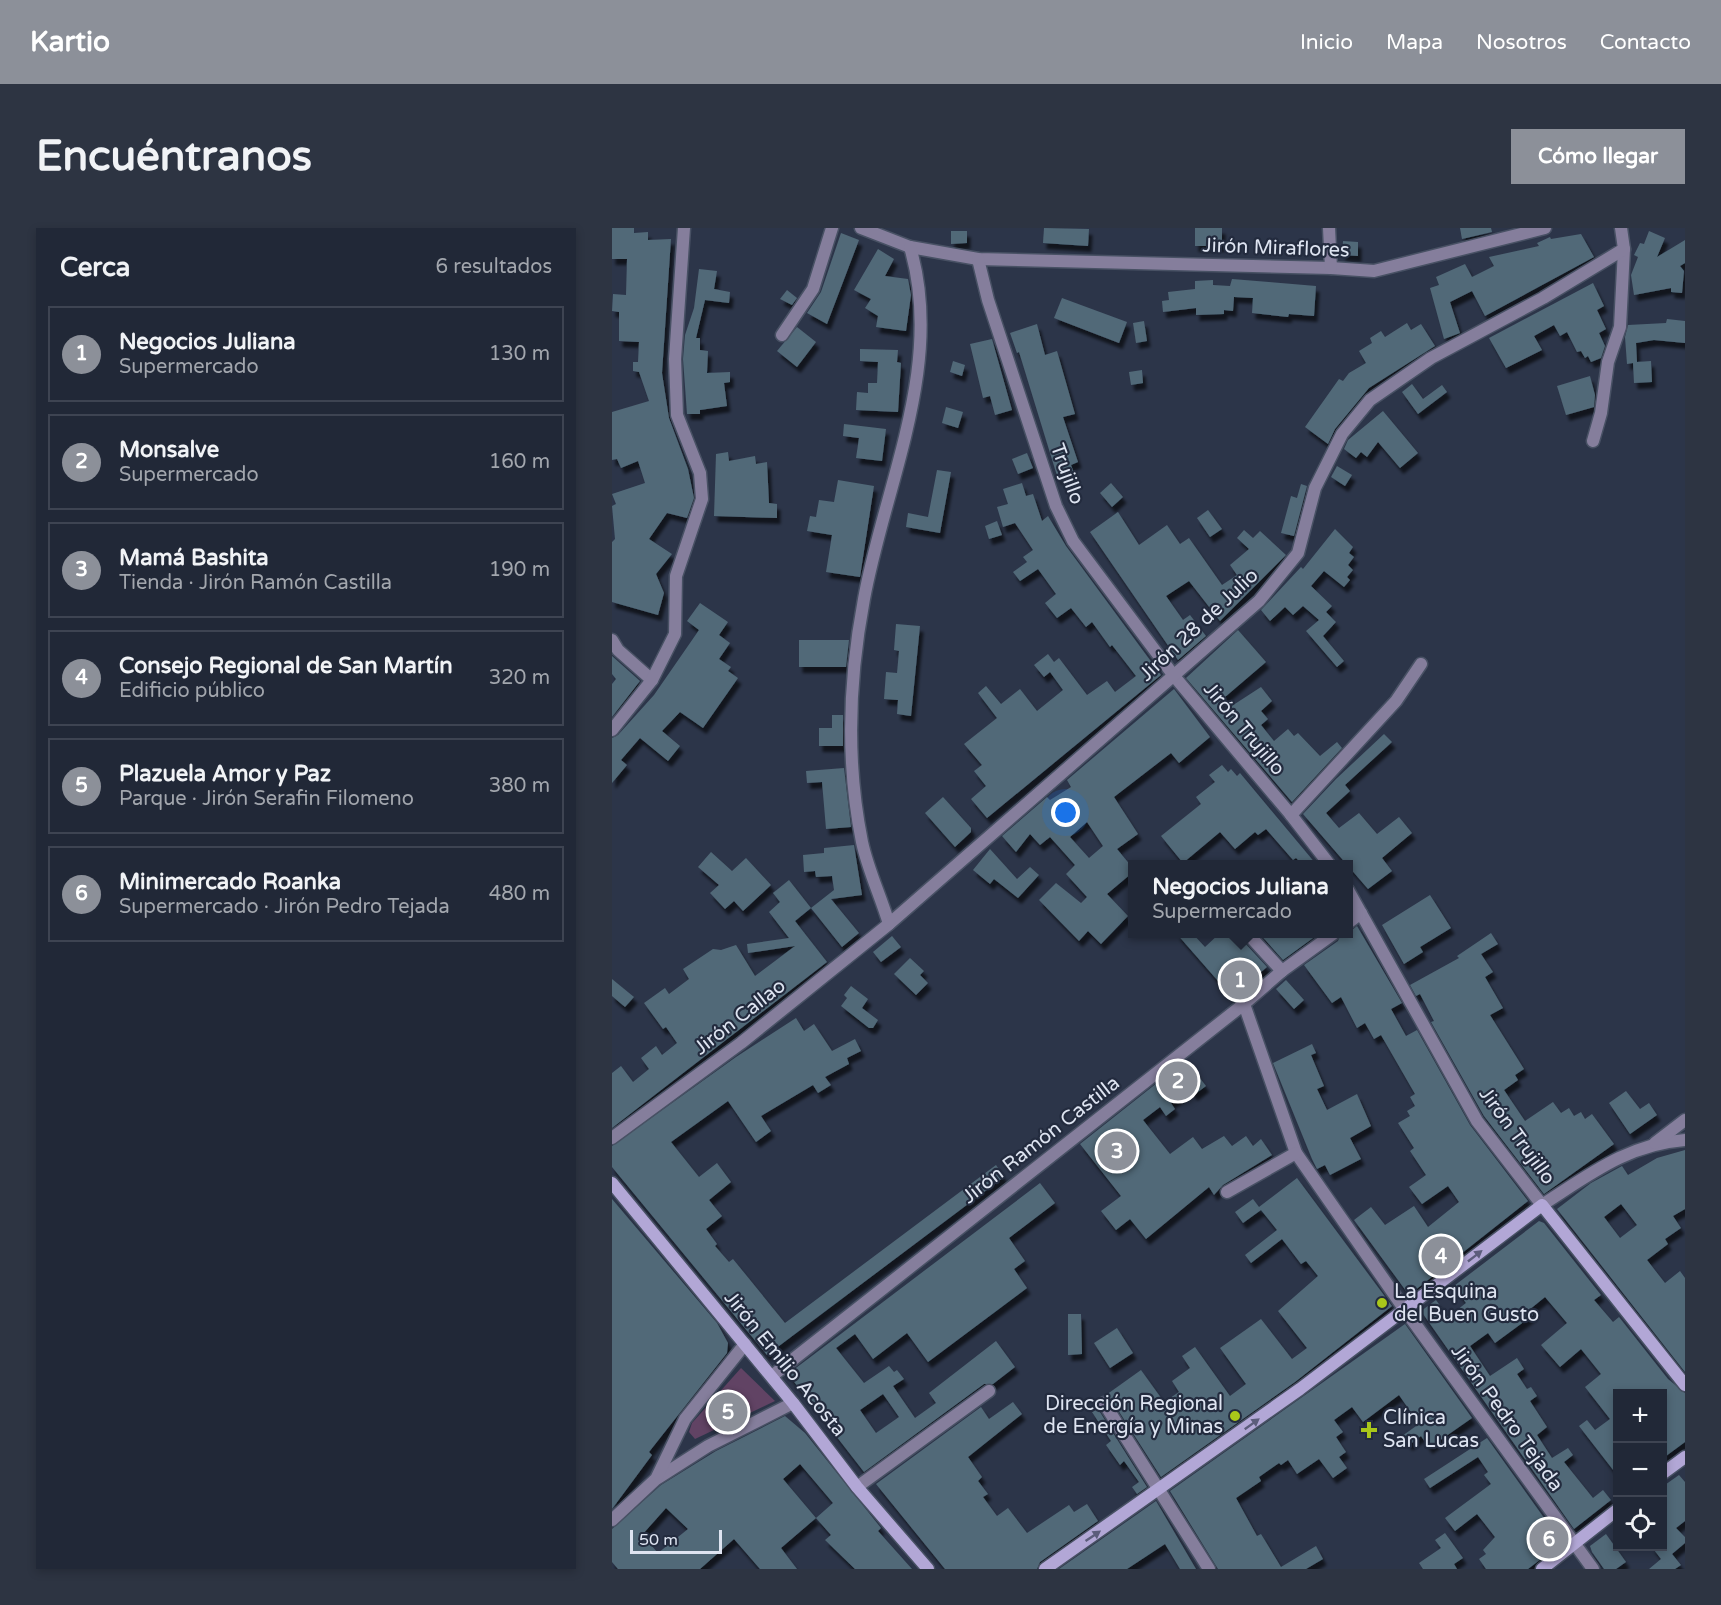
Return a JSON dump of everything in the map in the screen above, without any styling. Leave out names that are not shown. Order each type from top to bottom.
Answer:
[{"type":"main road","name":"Jirón Emilio Acosta","points":[[612,1183],[793,1403],[857,1487],[928,1569]]},
{"type":"main road","points":[[1045,1569],[1160,1490],[1405,1310],[1542,1205]]},
{"type":"main road","name":"Jirón Trujillo","points":[[1542,1205],[1685,1385]]},
{"type":"main road","points":[[1667,1470],[1685,1457]]},
{"type":"main road","points":[[1542,1569],[1613,1513]]},
{"type":"street","points":[[612,730],[652,680],[675,634],[676,576],[702,499],[700,473],[677,415],[675,359],[684,228]]},
{"type":"street","points":[[782,334],[813,289],[832,228]]},
{"type":"street","name":"Jirón Miraflores","points":[[861,228],[910,248],[978,260],[1331,268],[1374,271],[1545,228]]},
{"type":"street","points":[[1329,228],[1331,268]]},
{"type":"street","points":[[1593,441],[1601,413],[1608,362],[1620,327],[1624,249],[1621,228]]},
{"type":"street","points":[[889,924],[862,844],[851,765],[852,709],[864,600],[882,515],[912,411],[922,317],[917,273],[910,248]]},
{"type":"street","name":"Jirón 28 de Julio","points":[[889,924],[1259,601],[1298,553],[1315,488],[1342,434],[1370,400],[1431,358],[1543,298],[1624,249]]},
{"type":"street","name":"Trujillo","points":[[978,260],[988,300],[1056,507],[1073,541],[1174,676]]},
{"type":"street","points":[[612,640],[618,650],[652,680]]},
{"type":"street","points":[[1291,815],[1396,701],[1421,664]]},
{"type":"street","name":"Jirón Trujillo","points":[[1174,676],[1326,860]]},
{"type":"street","name":"Jirón Trujillo","points":[[1353,899],[1477,1121],[1542,1205]]},
{"type":"street","points":[[1353,919],[1361,913]]},
{"type":"street","name":"Jirón Callao","points":[[612,1138],[741,1043],[889,924]]},
{"type":"street","points":[[1252,938],[1282,971]]},
{"type":"street","name":"Jirón Ramón Castilla","points":[[772,1377],[1326,938]]},
{"type":"street","name":"Jirón Pedro Tejada","points":[[1244,1004],[1296,1153],[1405,1310],[1593,1569]]},
{"type":"street","points":[[1542,1205],[1606,1164],[1655,1143],[1685,1120]]},
{"type":"street","points":[[1655,1143],[1685,1140]]},
{"type":"street","points":[[1227,1192],[1296,1153]]},
{"type":"street","points":[[656,1479],[685,1419],[744,1344]]},
{"type":"street","points":[[857,1487],[989,1391]]},
{"type":"street","points":[[612,1520],[656,1479],[708,1446],[793,1403]]},
{"type":"street","points":[[1104,1403],[1209,1569]]},
{"type":"shaded area","points":[[741,1368],[775,1401],[695,1439],[689,1432],[692,1423]]},
{"type":"building","points":[[612,228],[634,228],[634,233],[648,232],[648,240],[671,239],[662,373],[669,418],[688,469],[694,498],[687,518],[667,513],[649,539],[672,554],[656,574],[664,593],[658,615],[612,602],[612,542],[615,539],[612,506],[616,504],[612,494],[645,483],[638,461],[621,468],[617,459],[612,460],[612,412],[649,401],[639,372],[633,371],[633,362],[638,362],[639,342],[619,341],[619,312],[612,311],[613,294],[626,295],[627,259],[612,259]]},
{"type":"building","points":[[1044,228],[1089,229],[1088,246],[1043,243]]},
{"type":"building","points":[[1195,228],[1222,228],[1222,246],[1195,246]]},
{"type":"building","points":[[1460,228],[1491,228],[1492,232],[1462,239]]},
{"type":"building","points":[[951,231],[967,231],[967,243],[951,244]]},
{"type":"building","points":[[1649,231],[1665,238],[1657,257],[1685,240],[1685,263],[1680,266],[1684,271],[1682,293],[1671,292],[1671,288],[1634,295],[1631,275],[1638,257],[1634,255],[1640,243],[1644,244]]},
{"type":"building","points":[[841,233],[859,240],[827,324],[807,313],[821,292]]},
{"type":"building","points":[[1581,234],[1594,257],[1485,316],[1472,291],[1450,302],[1460,333],[1444,339],[1430,288],[1439,285],[1436,277],[1465,264],[1472,277],[1494,266],[1489,257],[1539,246],[1537,243],[1550,237],[1551,239]]},
{"type":"building","points":[[1343,241],[1358,242],[1358,256],[1342,255]]},
{"type":"building","points":[[878,249],[894,259],[885,276],[908,279],[911,295],[906,331],[876,327],[878,316],[865,308],[871,299],[854,290]]},
{"type":"building","points":[[699,269],[717,271],[714,289],[730,292],[729,303],[705,300],[696,338],[700,338],[700,350],[708,351],[707,373],[730,372],[730,382],[724,383],[727,406],[700,410],[700,414],[687,414],[683,359],[685,335],[694,308]]},
{"type":"building","points":[[1232,279],[1316,286],[1314,316],[1289,314],[1288,317],[1252,313],[1253,298],[1234,297],[1233,311],[1224,310],[1224,314],[1196,315],[1196,308],[1163,312],[1162,301],[1169,300],[1168,292],[1195,289],[1195,281],[1213,280],[1213,285],[1230,286]]},
{"type":"building","points":[[1593,283],[1604,306],[1597,310],[1606,329],[1599,333],[1605,346],[1601,358],[1591,362],[1588,356],[1585,358],[1581,351],[1577,352],[1567,332],[1560,336],[1554,325],[1534,336],[1542,350],[1506,368],[1489,338]]},
{"type":"building","points":[[787,290],[797,298],[792,305],[780,299]]},
{"type":"building","points":[[1062,298],[1127,322],[1119,343],[1054,318]]},
{"type":"building","points":[[1667,319],[1685,321],[1685,343],[1654,340],[1636,343],[1637,362],[1651,361],[1652,382],[1634,383],[1633,363],[1627,364],[1625,337],[1628,325],[1666,323]]},
{"type":"building","points":[[1144,321],[1147,341],[1136,343],[1133,323]]},
{"type":"building","points":[[1407,323],[1411,330],[1421,324],[1435,346],[1369,388],[1335,429],[1328,444],[1305,427],[1339,379],[1343,381],[1349,373],[1366,363],[1359,351],[1372,343],[1370,338],[1381,331],[1385,337]]},
{"type":"building","points":[[1037,324],[1045,355],[1057,351],[1075,414],[1063,417],[1078,462],[1071,465],[1074,473],[1058,479],[1019,352],[1017,353],[1010,333]]},
{"type":"building","points":[[797,327],[816,342],[797,367],[777,351]]},
{"type":"building","points":[[992,339],[1012,410],[995,415],[990,396],[983,398],[970,344]]},
{"type":"building","points":[[860,349],[898,350],[897,362],[901,363],[898,412],[856,410],[857,392],[868,393],[868,383],[877,383],[878,362],[860,361]]},
{"type":"building","points":[[953,361],[965,365],[962,376],[950,372]]},
{"type":"building","points":[[1142,370],[1143,383],[1131,385],[1129,372]]},
{"type":"building","points":[[1590,376],[1595,395],[1594,407],[1566,415],[1557,386]]},
{"type":"building","points":[[1412,384],[1423,399],[1442,385],[1447,392],[1418,414],[1402,392]]},
{"type":"building","points":[[946,407],[963,412],[958,428],[942,423]]},
{"type":"building","points":[[1383,411],[1418,453],[1400,468],[1378,442],[1367,457],[1361,452],[1356,458],[1344,449],[1348,440]]},
{"type":"building","points":[[844,424],[886,429],[882,461],[856,458],[859,438],[843,436]]},
{"type":"building","points":[[728,452],[729,461],[755,456],[756,464],[767,462],[769,503],[777,504],[777,518],[714,516],[716,454]]},
{"type":"building","points":[[1027,453],[1033,468],[1018,474],[1012,459]]},
{"type":"building","points":[[1337,466],[1352,475],[1345,486],[1331,477]]},
{"type":"building","points":[[937,470],[951,472],[940,533],[906,527],[908,513],[928,517]]},
{"type":"building","points":[[838,480],[874,486],[860,577],[826,572],[832,535],[807,531],[810,516],[816,517],[819,500],[834,502]]},
{"type":"building","points":[[1022,483],[1026,496],[1033,494],[1042,521],[1048,516],[1066,546],[1161,675],[987,818],[971,799],[986,786],[974,771],[982,765],[964,744],[997,718],[978,693],[986,686],[1001,704],[1020,689],[1037,711],[1063,690],[1050,672],[1044,677],[1034,665],[1048,654],[1054,662],[1059,658],[1087,695],[1107,681],[1115,692],[1136,676],[1112,645],[1110,647],[1092,622],[1086,627],[1071,608],[1057,618],[1045,603],[1056,594],[1038,569],[1020,581],[1013,572],[1027,562],[1023,557],[1033,550],[1015,523],[1003,527],[997,507],[1008,504],[1003,489]]},
{"type":"building","points":[[1111,483],[1123,497],[1112,507],[1100,493]]},
{"type":"building","points":[[1301,484],[1307,486],[1294,536],[1281,533],[1291,496],[1297,498]]},
{"type":"building","points":[[1208,510],[1222,529],[1210,537],[1197,518]]},
{"type":"building","points":[[1118,512],[1139,545],[1167,525],[1180,544],[1189,538],[1222,585],[1237,575],[1230,565],[1249,549],[1237,538],[1244,530],[1253,538],[1260,531],[1286,555],[1220,621],[1189,581],[1166,596],[1183,620],[1190,615],[1206,636],[1178,660],[1090,532]]},
{"type":"building","points":[[997,521],[1002,535],[989,539],[985,526]]},
{"type":"building","points":[[1335,529],[1353,547],[1349,553],[1354,557],[1348,565],[1353,570],[1347,577],[1350,580],[1344,587],[1324,571],[1311,586],[1332,606],[1326,612],[1336,622],[1323,636],[1344,661],[1337,667],[1306,631],[1319,620],[1303,606],[1293,615],[1285,607],[1270,621],[1261,610],[1301,567],[1303,569]]},
{"type":"building","points":[[700,603],[728,622],[719,635],[730,643],[719,659],[731,667],[728,671],[738,678],[703,728],[680,712],[662,731],[680,746],[668,761],[640,738],[621,760],[627,765],[612,783],[612,738],[618,735],[654,695],[699,630],[687,621]]},
{"type":"building","points":[[896,624],[920,626],[911,716],[897,714],[898,700],[884,699],[886,672],[897,673],[899,651],[894,650]]},
{"type":"building","points":[[1238,630],[1266,662],[1218,703],[1224,711],[1261,687],[1272,701],[1261,711],[1268,719],[1261,725],[1274,741],[1288,729],[1294,736],[1298,733],[1320,756],[1337,742],[1342,748],[1292,802],[1186,678]]},
{"type":"building","points":[[799,640],[849,640],[846,667],[799,667]]},
{"type":"building","points":[[612,656],[640,681],[612,717],[612,684],[616,679],[612,674]]},
{"type":"building","points":[[1174,689],[1210,737],[1179,763],[1171,753],[1114,797],[1138,834],[1117,849],[1128,862],[1128,876],[1107,894],[1128,916],[1101,944],[1088,931],[1079,941],[1039,900],[1056,883],[1081,903],[1087,897],[1066,874],[1075,865],[1050,837],[1040,845],[1030,834],[1016,852],[1002,836],[1047,797],[1050,800],[1071,787],[1067,780]],"holes":[[[1087,822],[1103,846],[1089,858],[1070,837]]]},
{"type":"building","points":[[832,715],[843,715],[843,746],[819,746],[819,728],[832,728]]},
{"type":"building","points":[[1384,734],[1392,742],[1345,785],[1350,791],[1326,813],[1339,828],[1359,813],[1377,834],[1399,817],[1412,833],[1382,858],[1392,871],[1368,889],[1353,872],[1353,860],[1343,860],[1303,814]]},
{"type":"building","points":[[1222,765],[1228,772],[1231,769],[1237,776],[1240,773],[1313,860],[1296,858],[1293,860],[1266,829],[1258,835],[1255,832],[1235,849],[1220,832],[1187,860],[1181,860],[1161,836],[1201,804],[1196,797],[1215,782],[1209,775]]},
{"type":"building","points":[[844,768],[851,827],[826,829],[822,782],[807,783],[806,771]]},
{"type":"building","points":[[943,797],[971,828],[971,832],[955,847],[925,813]]},
{"type":"building","points":[[854,845],[862,895],[831,899],[859,933],[842,947],[811,908],[834,890],[832,876],[816,877],[815,871],[804,872],[803,855],[824,853],[824,848]]},
{"type":"building","points":[[990,849],[1017,879],[1030,867],[1039,875],[1018,898],[994,879],[990,884],[973,870]]},
{"type":"building","points":[[711,852],[732,871],[746,858],[771,885],[743,911],[734,901],[725,909],[710,893],[719,885],[698,867]]},
{"type":"building","points":[[789,880],[811,908],[795,921],[827,962],[612,1128],[612,1073],[621,1066],[633,1082],[649,1069],[641,1058],[656,1046],[662,1055],[677,1043],[666,1027],[663,1029],[644,1003],[665,988],[669,994],[689,979],[683,969],[713,949],[721,950],[736,945],[755,976],[795,946],[748,953],[747,944],[789,938],[769,912],[780,902],[773,893]]},
{"type":"building","points":[[1430,895],[1451,928],[1420,947],[1423,952],[1404,964],[1382,925]]},
{"type":"building","points":[[1357,926],[1402,1003],[1391,1009],[1406,1036],[1417,1030],[1470,1125],[1528,1201],[1409,1295],[1354,1220],[1371,1207],[1385,1225],[1414,1206],[1428,1227],[1459,1202],[1448,1186],[1422,1204],[1409,1187],[1426,1175],[1410,1151],[1414,1148],[1398,1123],[1410,1116],[1407,1111],[1415,1106],[1410,1097],[1415,1094],[1381,1035],[1374,1039],[1365,1023],[1357,1028],[1341,997],[1332,1003],[1304,965],[1339,938],[1353,938],[1353,929]]},
{"type":"building","points":[[1491,933],[1498,944],[1481,954],[1493,972],[1485,977],[1503,1008],[1490,1015],[1524,1069],[1515,1075],[1518,1080],[1504,1090],[1525,1121],[1553,1102],[1561,1113],[1569,1108],[1574,1116],[1581,1112],[1585,1119],[1592,1114],[1614,1144],[1544,1194],[1484,1116],[1431,1022],[1434,1021],[1420,994],[1416,996],[1410,985],[1459,958],[1457,956]]},
{"type":"building","points":[[892,936],[901,947],[881,962],[873,952]]},
{"type":"building","points":[[1180,938],[1197,938],[1205,947],[1215,938],[1241,938],[1267,967],[1232,997]]},
{"type":"building","points":[[1263,938],[1313,938],[1283,960]]},
{"type":"building","points":[[910,958],[924,971],[920,975],[928,983],[916,995],[894,974]]},
{"type":"building","points":[[612,979],[634,997],[625,1007],[612,996]]},
{"type":"building","points":[[1286,980],[1304,1000],[1294,1009],[1276,989]]},
{"type":"building","points":[[851,986],[868,999],[862,1008],[878,1020],[873,1028],[869,1028],[841,1006],[847,998],[844,995]]},
{"type":"building","points":[[796,1018],[804,1031],[814,1024],[832,1051],[855,1039],[861,1051],[847,1058],[849,1064],[825,1077],[831,1085],[818,1093],[813,1085],[761,1116],[771,1131],[756,1142],[728,1101],[671,1142],[699,1177],[717,1163],[731,1182],[709,1200],[722,1216],[706,1229],[717,1244],[715,1246],[729,1262],[733,1259],[785,1323],[996,1165],[1004,1177],[767,1355],[612,1167],[612,1146],[736,1057]]},
{"type":"building","points":[[1312,1044],[1316,1053],[1311,1055],[1324,1086],[1317,1089],[1327,1110],[1357,1094],[1371,1126],[1350,1138],[1361,1159],[1330,1175],[1325,1165],[1317,1169],[1273,1063]]},
{"type":"building","points":[[1186,1060],[1206,1086],[1194,1095],[1190,1089],[1171,1103],[1175,1109],[1166,1116],[1160,1107],[1143,1120],[1170,1154],[1193,1137],[1202,1149],[1224,1136],[1232,1146],[1246,1136],[1253,1146],[1261,1139],[1272,1155],[1223,1185],[1214,1195],[1209,1187],[1146,1239],[1130,1219],[1116,1230],[1101,1211],[1121,1196],[1080,1144]]},
{"type":"building","points":[[1626,1091],[1640,1109],[1649,1103],[1657,1115],[1630,1134],[1609,1103]]},
{"type":"building","points":[[1685,1150],[1685,1209],[1673,1216],[1681,1228],[1665,1239],[1668,1244],[1647,1260],[1665,1283],[1680,1271],[1685,1278],[1685,1372],[1557,1209],[1591,1183],[1622,1166],[1628,1175],[1657,1158]],"holes":[[[1621,1204],[1637,1225],[1620,1238],[1604,1217]]]},
{"type":"building","points":[[1297,1178],[1392,1306],[1295,1382],[1161,1477],[1111,1399],[1106,1395],[1141,1370],[1164,1402],[1179,1392],[1172,1381],[1190,1368],[1182,1356],[1195,1347],[1230,1396],[1246,1384],[1220,1348],[1261,1319],[1292,1359],[1307,1348],[1278,1311],[1318,1276],[1306,1261],[1301,1264],[1282,1239],[1251,1263],[1245,1255],[1277,1230],[1261,1210],[1243,1223],[1235,1212],[1253,1199],[1259,1207]]},
{"type":"building","points":[[1040,1183],[1055,1203],[1009,1238],[1025,1261],[1014,1269],[1027,1288],[928,1362],[907,1333],[873,1359],[855,1334],[836,1348],[864,1383],[889,1366],[894,1372],[897,1370],[904,1379],[893,1386],[915,1418],[936,1403],[929,1393],[996,1341],[1015,1367],[993,1384],[984,1384],[864,1472],[788,1374]],"holes":[[[883,1394],[899,1417],[876,1433],[860,1410]]]},
{"type":"building","points":[[612,1199],[717,1323],[728,1343],[727,1353],[649,1452],[652,1455],[612,1509]]},
{"type":"building","points":[[1539,1221],[1544,1223],[1601,1295],[1594,1300],[1613,1322],[1619,1317],[1668,1379],[1685,1393],[1685,1442],[1667,1455],[1667,1389],[1613,1389],[1613,1470],[1579,1426],[1587,1420],[1595,1430],[1610,1419],[1585,1387],[1601,1374],[1581,1349],[1560,1367],[1541,1345],[1567,1323],[1545,1297],[1529,1310],[1533,1315],[1495,1343],[1488,1333],[1470,1346],[1490,1376],[1517,1358],[1524,1369],[1517,1374],[1527,1389],[1531,1387],[1537,1396],[1530,1401],[1547,1427],[1537,1435],[1552,1458],[1568,1448],[1573,1455],[1564,1462],[1593,1498],[1603,1490],[1611,1500],[1574,1529],[1421,1311],[1436,1300],[1448,1317],[1466,1303],[1454,1286]]},
{"type":"building","points":[[1068,1314],[1081,1314],[1082,1354],[1068,1355]]},
{"type":"building","points":[[1405,1324],[1472,1418],[1429,1448],[1421,1436],[1409,1445],[1402,1436],[1419,1424],[1399,1395],[1363,1422],[1352,1407],[1334,1420],[1343,1432],[1336,1437],[1346,1452],[1339,1457],[1347,1468],[1333,1478],[1319,1459],[1297,1474],[1288,1460],[1281,1465],[1279,1463],[1259,1477],[1261,1481],[1236,1498],[1257,1536],[1261,1534],[1281,1567],[1316,1546],[1323,1559],[1306,1569],[1218,1569],[1170,1491]]},
{"type":"building","points":[[1117,1328],[1133,1353],[1110,1368],[1094,1343]]},
{"type":"building","points":[[1013,1402],[1022,1414],[968,1457],[982,1477],[978,1481],[988,1494],[983,1497],[997,1516],[1008,1508],[1027,1533],[1069,1505],[1074,1512],[1087,1504],[1098,1521],[1040,1562],[1037,1569],[945,1569],[876,1484],[981,1407],[989,1419]]},
{"type":"building","points":[[1098,1409],[1147,1487],[1137,1494],[1132,1487],[1139,1482],[1124,1461],[1120,1465],[1106,1445],[1111,1441],[1092,1412]]},
{"type":"building","points":[[785,1416],[805,1433],[881,1528],[878,1531],[912,1569],[855,1569],[825,1540],[831,1535],[816,1518],[781,1548],[797,1569],[760,1569],[734,1539],[700,1569],[618,1569],[612,1562],[612,1529],[661,1485],[716,1451]],"holes":[[[800,1464],[833,1503],[816,1518],[783,1479]],[[666,1508],[688,1529],[658,1553],[642,1535]]]},
{"type":"building","points":[[1487,1438],[1562,1543],[1528,1569],[1486,1569],[1479,1559],[1486,1554],[1483,1550],[1495,1537],[1477,1514],[1455,1531],[1445,1518],[1491,1484],[1484,1475],[1488,1472],[1478,1457],[1430,1488],[1424,1479]]},
{"type":"building","points":[[1679,1475],[1685,1482],[1685,1521],[1676,1528],[1685,1537],[1685,1543],[1672,1554],[1681,1565],[1675,1569],[1649,1569],[1661,1559],[1655,1551],[1667,1551],[1667,1483]]},
{"type":"building","points":[[1156,1501],[1196,1569],[1180,1569],[1165,1544],[1127,1569],[1059,1569]]},
{"type":"building","points":[[1445,1533],[1463,1558],[1454,1564],[1457,1569],[1423,1569],[1419,1563],[1441,1548],[1435,1540]]},
{"type":"building","points":[[1606,1534],[1613,1544],[1613,1551],[1618,1551],[1626,1562],[1616,1569],[1604,1569],[1590,1546]]},
{"type":"place","name":"Negocios Juliana","points":[[1240,980]]},
{"type":"place","name":"Monsalve","points":[[1178,1081]]},
{"type":"place","name":"Mamá Bashita","points":[[1117,1151]]},
{"type":"place","name":"Consejo Regional de San Martín","points":[[1441,1256]]},
{"type":"place","name":"La Esquina del Buen Gusto","points":[[1382,1303]]},
{"type":"place","name":"Plazuela Amor y Paz","points":[[728,1412]]},
{"type":"place","name":"Dirección Regional de Energía y Minas","points":[[1235,1416]]},
{"type":"place","name":"Clínica San Lucas","points":[[1369,1430]]},
{"type":"place","name":"Minimercado Roanka","points":[[1549,1539]]}]
